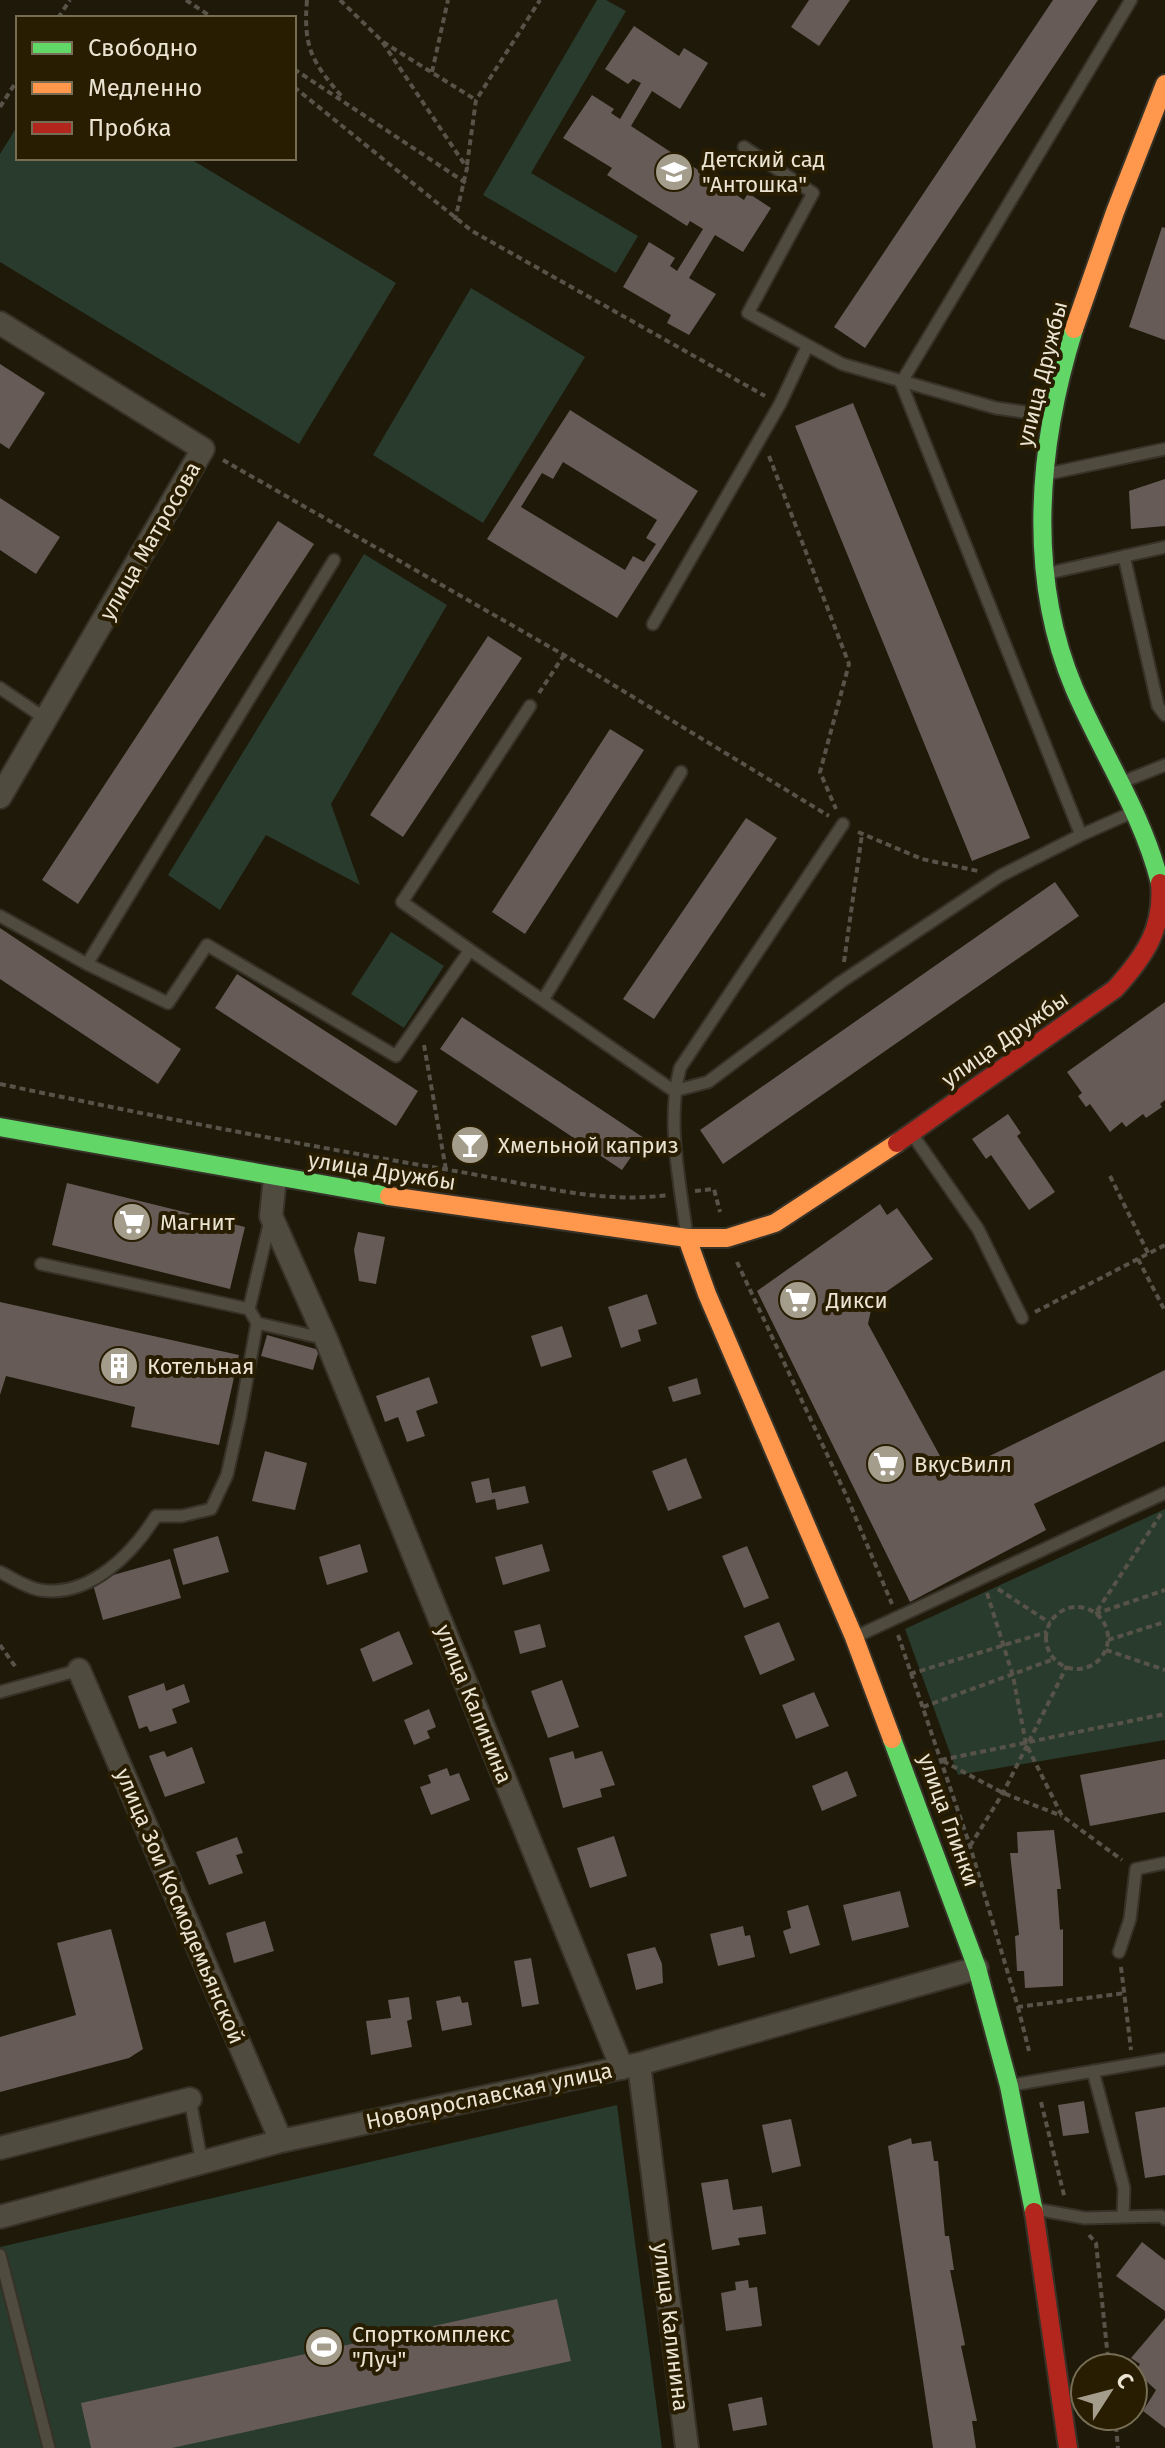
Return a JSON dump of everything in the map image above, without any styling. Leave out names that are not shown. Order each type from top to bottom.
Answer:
[{"type":"street","name":"улица Дружбы","points":[[0,1127],[435,1204],[687,1238],[727,1238],[775,1223],[911,1133],[1115,989],[1139,963],[1164,908],[1156,842],[1133,812],[1075,691],[1053,620],[1044,574],[1042,475],[1070,344],[1098,261],[1162,104],[1165,84]]},
{"type":"street","name":"улица Матросова","points":[[0,323],[203,449],[0,797]]},
{"type":"street","points":[[271,1216],[275,1178]]},
{"type":"street","name":"улица Калинина","points":[[271,1216],[326,1339],[630,2066],[687,2448]]},
{"type":"street","name":"улица Глинки","points":[[687,1238],[707,1294],[854,1637],[977,1968],[1009,2086],[1034,2209],[1068,2448]]},
{"type":"street","name":"улица Зои Космодемьянской","points":[[79,1670],[281,2141]]},
{"type":"street","name":"Новоярославская улица","points":[[0,2217],[202,2165],[281,2141],[630,2066],[977,1968]]},
{"type":"street","points":[[0,2148],[190,2099]]},
{"type":"lane","points":[[901,383],[1131,0]]},
{"type":"lane","points":[[744,147],[813,193],[748,313],[807,347],[901,383],[996,408],[1053,416]]},
{"type":"lane","points":[[653,624],[780,404],[807,347]]},
{"type":"lane","points":[[901,383],[1081,835]]},
{"type":"lane","points":[[1042,475],[1165,449]]},
{"type":"lane","points":[[1044,574],[1165,547]]},
{"type":"lane","points":[[1124,556],[1158,706],[1165,715]]},
{"type":"lane","points":[[87,964],[334,560]]},
{"type":"lane","points":[[0,688],[47,720]]},
{"type":"lane","points":[[530,706],[402,902],[674,1091],[708,1082],[841,982],[1000,876],[1133,812]]},
{"type":"lane","points":[[1120,783],[1165,765]]},
{"type":"lane","points":[[543,1000],[681,772]]},
{"type":"lane","points":[[687,1238],[674,1091],[680,1068],[843,824]]},
{"type":"lane","points":[[0,916],[87,964],[168,1003],[207,945],[396,1056],[470,950]]},
{"type":"lane","points":[[911,1133],[978,1229],[1022,1318]]},
{"type":"lane","points":[[0,1572],[38,1590],[58,1591],[117,1564],[140,1542],[156,1516],[182,1516],[211,1509],[227,1475],[257,1323],[249,1309],[271,1216]]},
{"type":"lane","points":[[41,1264],[249,1309]]},
{"type":"lane","points":[[257,1323],[326,1339]]},
{"type":"lane","points":[[854,1637],[1165,1493]]},
{"type":"lane","points":[[0,1692],[79,1670]]},
{"type":"lane","points":[[1119,1952],[1130,1919],[1136,1869],[1165,1863]]},
{"type":"lane","points":[[1009,2086],[1165,2059]]},
{"type":"lane","points":[[1093,2071],[1124,2188],[1123,2216]]},
{"type":"lane","points":[[190,2099],[202,2165]]},
{"type":"lane","points":[[1034,2209],[1069,2215],[1165,2219]]},
{"type":"lane","points":[[0,2255],[49,2448]]},
{"type":"path","points":[[186,0],[209,16]]},
{"type":"path","points":[[307,0],[305,39],[319,71],[348,104]]},
{"type":"path","points":[[340,0],[381,40],[476,100]]},
{"type":"path","points":[[431,73],[448,0]]},
{"type":"path","points":[[455,220],[466,183],[476,100],[540,0]]},
{"type":"path","points":[[381,40],[467,168]]},
{"type":"path","points":[[296,70],[466,183]]},
{"type":"path","points":[[0,107],[16,82]]},
{"type":"path","points":[[296,89],[455,220],[780,404]]},
{"type":"path","points":[[761,435],[849,664],[820,772],[843,824]]},
{"type":"path","points":[[203,449],[564,655],[843,824],[922,859],[1000,876]]},
{"type":"path","points":[[530,706],[564,655]]},
{"type":"path","points":[[841,982],[862,834]]},
{"type":"path","points":[[420,1023],[446,1170],[435,1204]]},
{"type":"path","points":[[0,1084],[229,1133],[572,1191],[647,1198],[682,1193]]},
{"type":"path","points":[[1110,1176],[1148,1253]]},
{"type":"path","points":[[1022,1318],[1165,1245]]},
{"type":"path","points":[[1138,1259],[1165,1311]]},
{"type":"path","points":[[1095,1614],[1165,1509]]},
{"type":"path","points":[[983,1579],[1050,1623]]},
{"type":"path","points":[[983,1579],[1013,1676],[1026,1744],[1062,1816]]},
{"type":"path","points":[[1095,1614],[1165,1590]]},
{"type":"path","points":[[1076,1608],[1095,1614],[1102,1621],[1108,1640],[1106,1650],[1092,1665],[1082,1669],[1054,1659],[1049,1651],[1047,1632],[1057,1615],[1076,1608]]},
{"type":"path","points":[[1108,1640],[1165,1622]]},
{"type":"path","points":[[910,1674],[1047,1632]]},
{"type":"path","points":[[0,1645],[28,1684]]},
{"type":"path","points":[[1106,1650],[1165,1670]]},
{"type":"path","points":[[923,1707],[1054,1659]]},
{"type":"path","points":[[970,1846],[1003,1793],[1067,1666]]},
{"type":"path","points":[[1136,1869],[1062,1816],[1003,1793],[941,1760],[1165,1714]]},
{"type":"path","points":[[1119,1952],[1132,2064]]},
{"type":"path","points":[[1018,2007],[1069,2215],[1096,2243],[1107,2352]]},
{"type":"green space","points":[[597,0],[606,0],[626,11],[531,173],[638,236],[616,273],[483,195]]},
{"type":"green space","points":[[16,128],[16,160],[192,160],[396,283],[299,444],[0,262],[0,154]]},
{"type":"green space","points":[[471,288],[585,357],[483,523],[373,455]]},
{"type":"green space","points":[[364,554],[447,605],[331,804],[360,885],[266,835],[220,910],[168,875]]},
{"type":"green space","points":[[391,932],[444,966],[404,1028],[351,994]]},
{"type":"green space","points":[[1165,1509],[1165,1740],[958,1775],[905,1629]]},
{"type":"green space","name":"Спорткомплекс \"Луч\"","points":[[617,2105],[662,2448],[0,2448],[0,2247]]},
{"type":"building","points":[[809,0],[850,0],[819,46],[791,27]]},
{"type":"building","points":[[1053,0],[1098,0],[865,348],[834,327]]},
{"type":"building","points":[[634,26],[679,56],[684,48],[708,63],[680,109],[652,91],[631,126],[744,200],[748,193],[771,208],[743,252],[715,235],[689,278],[716,294],[689,335],[667,323],[671,315],[623,287],[649,242],[675,258],[670,266],[677,271],[703,229],[690,221],[687,226],[607,175],[612,168],[563,138],[592,95],[614,109],[611,113],[620,119],[641,83],[633,79],[628,84],[605,69]]},
{"type":"building","points":[[1162,227],[1165,228],[1165,340],[1129,327]]},
{"type":"building","points":[[0,364],[45,393],[9,449],[0,443]]},
{"type":"building","points":[[853,403],[1030,838],[972,861],[795,426]]},
{"type":"building","points":[[570,410],[698,491],[617,618],[487,539]],"holes":[[[563,462],[657,520],[646,538],[656,544],[644,562],[633,556],[625,570],[521,507],[542,473],[553,479]]]},
{"type":"building","points":[[1165,479],[1165,526],[1131,529],[1129,491]]},
{"type":"building","points":[[0,498],[60,537],[36,574],[0,550]]},
{"type":"building","points":[[278,521],[314,544],[78,904],[42,880]]},
{"type":"building","points":[[488,636],[522,658],[403,837],[370,815]]},
{"type":"building","points":[[610,729],[644,750],[525,934],[492,912]]},
{"type":"building","points":[[746,818],[777,838],[654,1019],[623,999]]},
{"type":"building","points":[[1055,882],[1079,916],[723,1164],[700,1130]]},
{"type":"building","points":[[0,928],[181,1049],[158,1084],[0,979]]},
{"type":"building","points":[[237,974],[418,1091],[396,1126],[215,1008]]},
{"type":"building","points":[[1165,1002],[1165,1100],[1160,1104],[1162,1107],[1146,1118],[1143,1114],[1126,1127],[1122,1122],[1110,1132],[1090,1104],[1086,1107],[1078,1096],[1082,1093],[1067,1072]]},
{"type":"building","points":[[462,1017],[644,1138],[622,1170],[440,1049]]},
{"type":"building","points":[[1008,1114],[1021,1133],[1017,1136],[1055,1192],[1029,1210],[991,1155],[986,1159],[972,1139]]},
{"type":"building","name":"Хмельной каприз","points":[[460,1133],[482,1135],[479,1158],[458,1156]]},
{"type":"building","points":[[67,1183],[245,1227],[230,1289],[52,1245]]},
{"type":"building","points":[[880,1204],[887,1215],[897,1208],[933,1259],[873,1301],[868,1324],[946,1467],[959,1471],[1165,1370],[1165,1441],[1034,1504],[1046,1530],[910,1602],[757,1291]]},
{"type":"building","points":[[358,1232],[385,1237],[376,1284],[359,1281],[354,1250]]},
{"type":"building","points":[[647,1294],[657,1324],[638,1330],[641,1341],[621,1348],[608,1307]]},
{"type":"building","name":"Котельная","points":[[0,1302],[239,1355],[219,1445],[131,1427],[135,1407],[6,1376],[0,1395]]},
{"type":"building","points":[[562,1326],[572,1357],[541,1367],[531,1336]]},
{"type":"building","points":[[267,1335],[319,1350],[313,1370],[261,1356]]},
{"type":"building","points":[[429,1377],[438,1403],[416,1411],[425,1436],[407,1442],[398,1417],[385,1422],[376,1396]]},
{"type":"building","points":[[697,1378],[701,1394],[673,1402],[668,1387]]},
{"type":"building","points":[[265,1451],[307,1463],[295,1510],[252,1501]]},
{"type":"building","points":[[686,1458],[702,1498],[668,1511],[652,1471]]},
{"type":"building","points":[[489,1478],[492,1493],[525,1486],[529,1503],[497,1510],[495,1499],[476,1503],[471,1482]]},
{"type":"building","points":[[218,1536],[229,1572],[183,1585],[173,1549]]},
{"type":"building","points":[[360,1544],[368,1572],[327,1585],[319,1557]]},
{"type":"building","points":[[542,1544],[550,1571],[503,1585],[495,1557]]},
{"type":"building","points":[[747,1546],[769,1598],[744,1608],[722,1556]]},
{"type":"building","points":[[170,1559],[181,1598],[103,1620],[92,1581]]},
{"type":"building","points":[[779,1622],[795,1660],[760,1675],[744,1636]]},
{"type":"building","points":[[540,1624],[546,1647],[520,1654],[514,1631]]},
{"type":"building","points":[[399,1631],[413,1664],[373,1682],[360,1649]]},
{"type":"building","points":[[562,1680],[579,1727],[548,1738],[531,1691]]},
{"type":"building","points":[[164,1683],[166,1691],[184,1684],[190,1702],[172,1709],[177,1723],[150,1732],[147,1726],[139,1729],[128,1696]]},
{"type":"building","points":[[814,1692],[829,1726],[796,1739],[782,1705]]},
{"type":"building","points":[[429,1709],[436,1727],[427,1731],[430,1738],[414,1745],[404,1720]]},
{"type":"building","points":[[192,1747],[205,1783],[165,1797],[149,1756],[164,1751],[167,1757]]},
{"type":"building","points":[[573,1751],[575,1759],[602,1751],[615,1785],[600,1789],[602,1797],[563,1808],[549,1758]]},
{"type":"building","points":[[1165,1759],[1165,1812],[1090,1826],[1080,1775]]},
{"type":"building","points":[[447,1768],[450,1776],[459,1773],[470,1800],[431,1815],[420,1787],[431,1783],[428,1775]]},
{"type":"building","points":[[847,1771],[857,1796],[822,1811],[812,1786]]},
{"type":"building","points":[[1054,1830],[1061,1889],[1057,1889],[1060,1930],[1063,1929],[1063,1986],[1025,1988],[1024,1971],[1017,1971],[1015,1936],[1019,1935],[1010,1853],[1018,1853],[1017,1832]]},
{"type":"building","points":[[614,1836],[627,1876],[590,1888],[577,1848]]},
{"type":"building","points":[[237,1837],[243,1853],[236,1855],[243,1873],[209,1885],[196,1852]]},
{"type":"building","points":[[900,1891],[909,1927],[852,1941],[843,1905]]},
{"type":"building","points":[[808,1905],[820,1945],[790,1954],[783,1931],[791,1928],[787,1911]]},
{"type":"building","points":[[265,1921],[274,1951],[234,1963],[226,1933]]},
{"type":"building","points":[[743,1926],[745,1936],[750,1935],[755,1957],[718,1966],[710,1934]]},
{"type":"building","points":[[111,1929],[143,2049],[129,2058],[0,2092],[0,2037],[76,2015],[57,1943]]},
{"type":"building","points":[[655,1947],[662,1964],[663,1983],[636,1990],[627,1954]]},
{"type":"building","points":[[531,1958],[539,2004],[522,2007],[514,1961]]},
{"type":"building","points":[[460,1996],[462,2003],[468,2002],[472,2025],[442,2031],[436,2001]]},
{"type":"building","points":[[409,1997],[412,2019],[407,2021],[412,2047],[371,2055],[366,2021],[391,2018],[388,2000]]},
{"type":"building","points":[[1084,2101],[1089,2133],[1063,2136],[1058,2105]]},
{"type":"building","points":[[1165,2107],[1165,2175],[1145,2178],[1135,2112]]},
{"type":"building","points":[[791,2119],[801,2166],[772,2173],[762,2125]]},
{"type":"building","points":[[911,2138],[912,2144],[931,2141],[934,2161],[938,2161],[945,2236],[949,2236],[954,2270],[950,2270],[965,2345],[961,2346],[977,2421],[972,2421],[976,2448],[933,2448],[888,2146]]},
{"type":"building","points":[[728,2179],[733,2210],[762,2206],[766,2234],[738,2238],[740,2245],[712,2250],[701,2183]]},
{"type":"building","points":[[1142,2242],[1165,2260],[1165,2311],[1116,2276]]},
{"type":"building","points":[[748,2280],[749,2288],[757,2287],[762,2326],[726,2331],[721,2293],[736,2290],[735,2282]]},
{"type":"building","points":[[557,2299],[571,2361],[172,2448],[91,2448],[81,2403]]},
{"type":"building","points":[[1165,2318],[1165,2428],[1149,2416],[1149,2401],[1156,2390],[1149,2384],[1149,2352],[1136,2352]]},
{"type":"building","points":[[762,2397],[767,2425],[733,2431],[728,2404]]},
{"type":"traffic: fast","points":[[1074,329],[1052,418],[1046,463],[1042,509],[1043,555],[1049,600],[1059,645],[1074,688],[1143,832],[1160,883]]},
{"type":"traffic: fast","points":[[0,1127],[389,1196]]},
{"type":"traffic: fast","points":[[892,1739],[977,1968],[1009,2086],[1034,2212]]},
{"type":"traffic: slow","points":[[1074,329],[1165,84]]},
{"type":"traffic: slow","points":[[389,1196],[687,1238],[727,1238],[775,1223],[897,1143]]},
{"type":"traffic: slow","points":[[687,1238],[707,1294],[854,1637],[892,1739]]},
{"type":"traffic: jam","points":[[897,1143],[1115,989],[1150,940],[1159,914],[1160,883]]},
{"type":"traffic: jam","points":[[1034,2212],[1068,2448]]},
{"type":"place","name":"Детский сад \"Антошка\"","points":[[674,172]]},
{"type":"place","name":"Хмельной каприз","points":[[470,1145]]},
{"type":"place","name":"Магнит","points":[[132,1222]]},
{"type":"place","name":"Дикси","points":[[798,1300]]},
{"type":"place","name":"Котельная","points":[[119,1366]]},
{"type":"place","name":"ВкусВилл","points":[[886,1464]]},
{"type":"place","name":"Спорткомплекс \"Луч\"","points":[[324,2347]]}]
